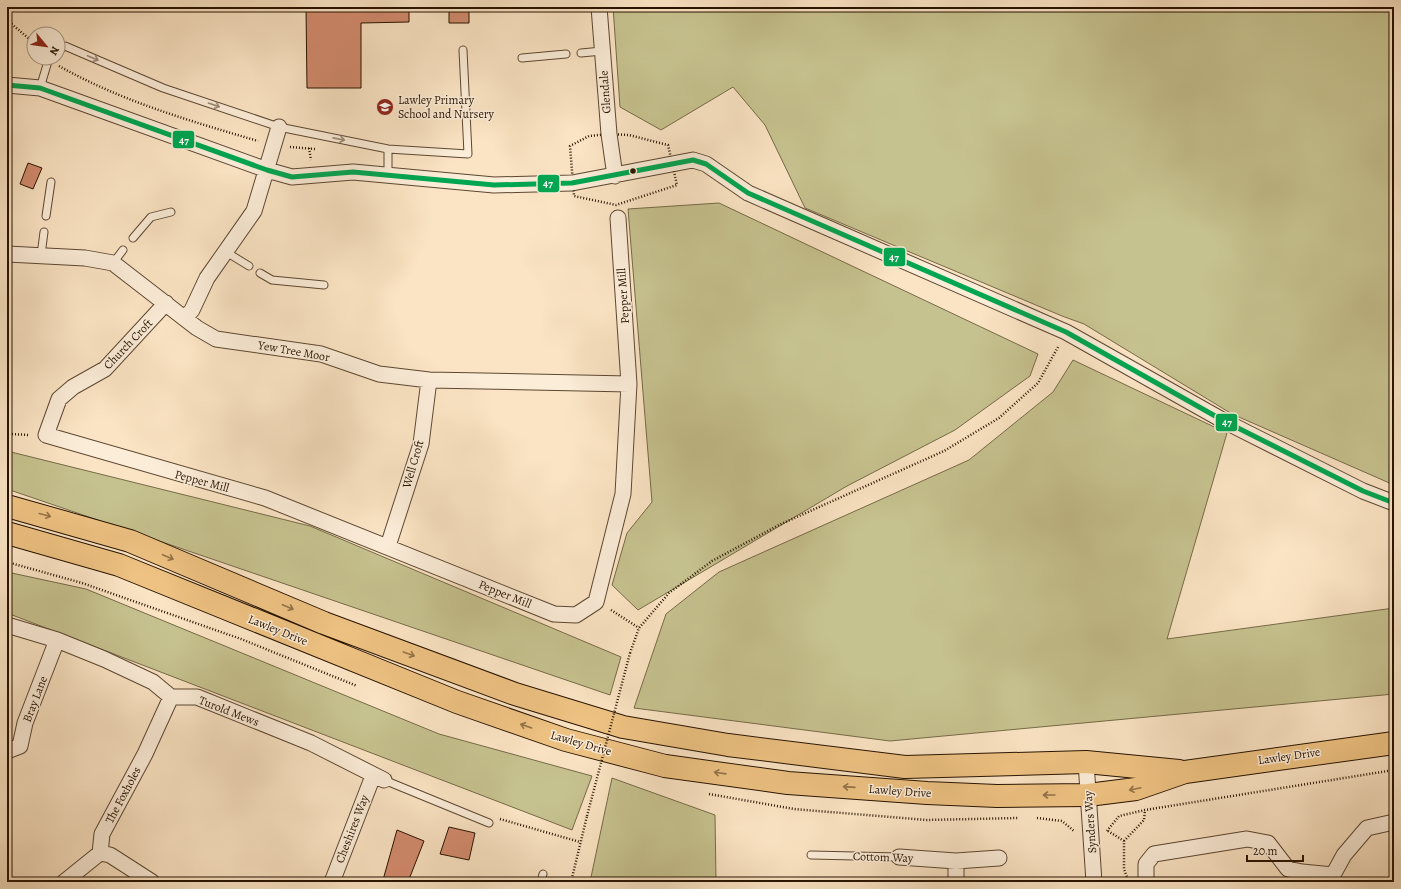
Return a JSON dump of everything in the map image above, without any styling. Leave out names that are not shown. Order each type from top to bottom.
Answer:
[{"type":"main road","name":"Lawley Drive","points":[[7,506],[130,541],[324,623],[515,694],[623,727],[728,745],[905,767],[1086,762],[1185,772]]},
{"type":"main road","name":"Lawley Drive","points":[[7,533],[119,565],[457,702],[566,740],[665,766],[788,783],[927,793],[997,796],[1088,795],[1136,790],[1185,772],[1394,743]]},
{"type":"street","name":"Glendale","points":[[599,7],[608,134],[615,176]]},
{"type":"street","points":[[7,85],[40,88],[267,170],[292,177],[354,172],[494,185],[572,184],[693,160],[706,164],[748,193],[1066,332],[1224,421],[1363,491],[1394,503]]},
{"type":"street","points":[[185,318],[192,310],[208,278],[254,211],[279,127]]},
{"type":"street","name":"Pepper Mill","points":[[46,436],[265,498],[388,546],[554,614],[576,615],[596,602],[623,494],[629,384],[618,218]]},
{"type":"street","name":"Yew Tree Moor","points":[[7,254],[85,258],[113,263],[197,328],[216,339],[321,354],[379,374],[429,380],[629,384]]},
{"type":"street","name":"Church Croft","points":[[46,436],[59,399],[73,387],[105,369],[166,303]]},
{"type":"street","name":"Well Croft","points":[[388,546],[421,444],[429,380]]},
{"type":"street","points":[[7,625],[57,640],[153,682],[171,697]]},
{"type":"street","name":"Bray Lane","points":[[7,751],[20,746],[25,723],[57,640]]},
{"type":"street","name":"Turold Mews","points":[[171,697],[197,697],[311,743],[378,778]]},
{"type":"street","name":"The Foxholes","points":[[100,853],[102,834],[142,761],[171,697]]},
{"type":"street","name":"Synders Way","points":[[1086,762],[1094,882]]},
{"type":"street","name":"Cheshires Way","points":[[332,882],[378,778]]},
{"type":"street","points":[[1148,882],[1146,879],[1146,864],[1154,854],[1247,839],[1268,843],[1288,869],[1334,879],[1344,856],[1367,828],[1394,822]]},
{"type":"street","points":[[64,882],[100,853],[110,855],[152,882]]},
{"type":"street","name":"Cottom Way","points":[[899,857],[956,860],[999,858]]},
{"type":"street","points":[[956,860],[956,882]]},
{"type":"lane","points":[[66,46],[163,88],[279,127],[388,149],[468,154],[463,50]]},
{"type":"lane","points":[[581,53],[602,51]]},
{"type":"lane","points":[[522,58],[566,54]]},
{"type":"lane","points":[[40,88],[46,66]]},
{"type":"lane","points":[[388,149],[388,176]]},
{"type":"lane","points":[[46,216],[51,182]]},
{"type":"lane","points":[[133,238],[151,217],[171,212]]},
{"type":"lane","points":[[41,256],[44,232]]},
{"type":"lane","points":[[113,263],[123,250]]},
{"type":"lane","points":[[226,252],[249,266]]},
{"type":"lane","points":[[260,273],[272,280],[324,285]]},
{"type":"lane","points":[[378,778],[489,823]]},
{"type":"lane","name":"Cottom Way","points":[[811,855],[899,857]]},
{"type":"lane","points":[[541,882],[543,874]]},
{"type":"path","points":[[7,20],[26,36]]},
{"type":"path","points":[[61,66],[81,78],[171,115],[274,146],[322,149]]},
{"type":"path","points":[[572,184],[574,196],[616,205],[677,185],[673,164]]},
{"type":"path","points":[[572,882],[587,816],[630,653],[639,628],[669,593],[712,562],[779,524],[944,451],[999,418],[1038,383],[1066,332]]},
{"type":"path","points":[[7,431],[11,434],[46,436]]},
{"type":"path","points":[[596,602],[639,628]]},
{"type":"path","points":[[1129,882],[1124,869],[1124,841],[1144,820],[1145,810],[1394,770]]},
{"type":"path","points":[[1108,831],[1124,841]]},
{"type":"shaded area","points":[[613,7],[1394,7],[1394,485],[1232,414],[1084,324],[805,208],[765,125],[733,87],[661,130],[620,107]]},
{"type":"shaded area","points":[[719,203],[1038,354],[1030,376],[955,430],[847,486],[638,610],[612,585],[627,533],[652,502],[628,209]]},
{"type":"shaded area","points":[[1073,360],[1227,433],[1167,639],[1394,608],[1394,694],[890,741],[634,708],[666,614],[719,572],[969,460],[1053,392]]},
{"type":"shaded area","points":[[7,451],[310,526],[621,657],[610,695],[7,489]]},
{"type":"shaded area","points":[[7,572],[86,589],[439,734],[592,776],[572,830],[7,613]]},
{"type":"shaded area","points":[[612,778],[715,815],[716,882],[590,882]]},
{"type":"building","points":[[306,7],[409,7],[409,22],[361,23],[361,88],[307,88]]},
{"type":"building","points":[[449,7],[469,7],[469,23],[449,23]]},
{"type":"building","points":[[28,163],[42,168],[33,189],[20,184]]},
{"type":"building","points":[[449,827],[475,833],[469,860],[440,854]]},
{"type":"building","points":[[397,830],[424,841],[408,882],[383,880]]},
{"type":"transit line","name":"47","points":[[7,85],[40,88],[267,170],[292,177],[353,172],[494,185],[572,183],[693,160],[706,164],[748,193],[1066,332],[1224,421],[1363,491],[1394,503]]},
{"type":"place","name":"Lawley Primary School and Nursery","points":[[385,107]]}]
